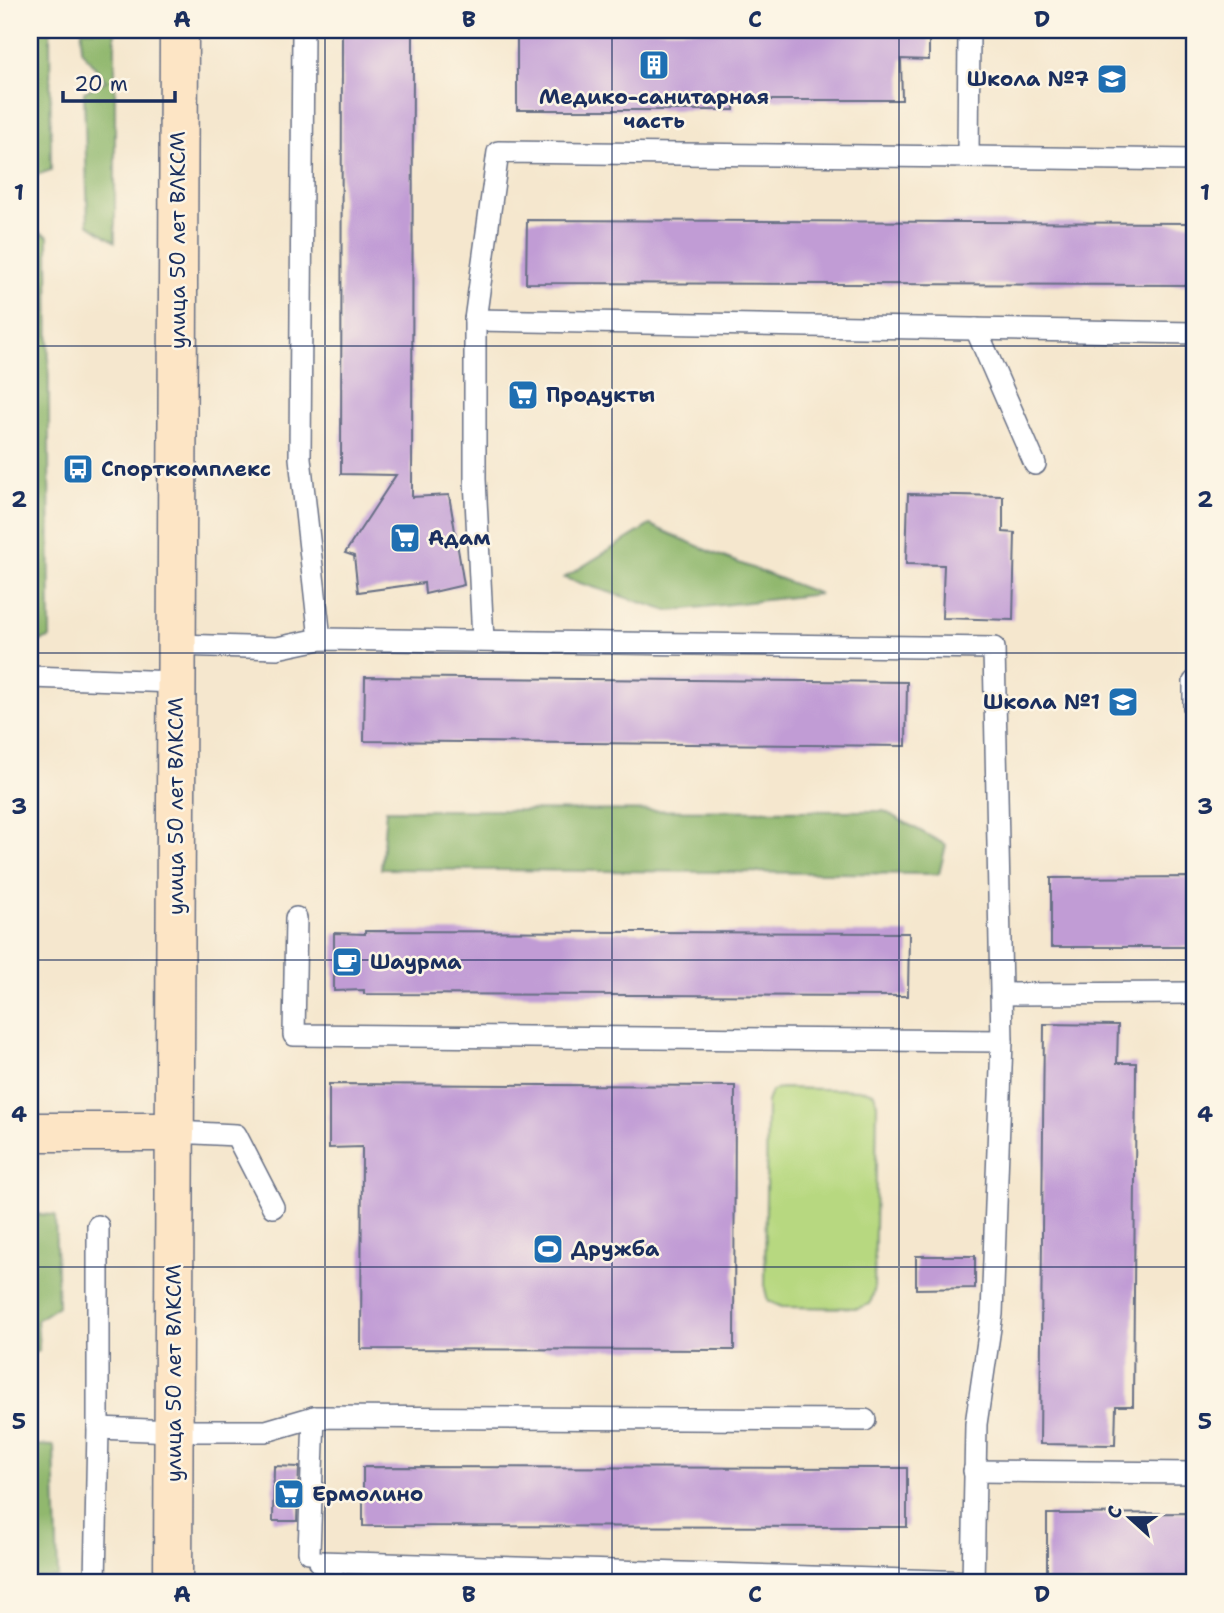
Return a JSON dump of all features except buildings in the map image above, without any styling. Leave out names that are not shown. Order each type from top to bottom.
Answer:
[{"type":"main road","name":"улица 50 лет ВЛКСМ","points":[[173,1583],[179,30]]},
{"type":"main road","points":[[30,1132],[175,1132]]},
{"type":"lane","points":[[303,30],[300,458],[320,639]]},
{"type":"lane","points":[[968,157],[969,30]]},
{"type":"lane","points":[[483,640],[475,479],[475,320],[498,152],[1194,160]]},
{"type":"lane","points":[[475,320],[1194,333]]},
{"type":"lane","points":[[976,329],[1035,464]]},
{"type":"lane","points":[[30,677],[177,664],[320,639],[994,648],[1002,1041],[992,1314],[976,1424],[973,1583],[314,1557],[314,1417]]},
{"type":"lane","points":[[1194,682],[1194,707]]},
{"type":"lane","points":[[296,918],[294,1035],[1002,1041]]},
{"type":"lane","points":[[1001,994],[1194,993]]},
{"type":"lane","points":[[175,1132],[236,1135],[273,1206]]},
{"type":"lane","points":[[95,1583],[98,1226]]},
{"type":"lane","points":[[98,1428],[266,1431],[314,1417],[865,1420]]},
{"type":"lane","points":[[974,1471],[1194,1473]]},
{"type":"green space","points":[[30,30],[50,30],[51,170],[34,176],[30,173]]},
{"type":"green space","points":[[82,30],[115,30],[115,242],[88,224],[84,92],[106,81],[81,50]]},
{"type":"green space","points":[[30,229],[48,236],[50,638],[30,644]]},
{"type":"green space","points":[[650,525],[718,555],[820,594],[668,611],[564,578]]},
{"type":"green space","points":[[386,810],[884,811],[946,845],[939,874],[381,869]]},
{"type":"green space","points":[[781,1088],[863,1090],[874,1093],[877,1104],[874,1291],[870,1304],[858,1308],[782,1307],[768,1301],[765,1289],[767,1102],[771,1091]]},
{"type":"green space","points":[[30,1214],[55,1215],[58,1306],[37,1320],[39,1350],[30,1356]]},
{"type":"green space","points":[[30,1445],[54,1446],[58,1577],[30,1578]]},
{"type":"place","name":"Медико-санитарная часть","points":[[654,65]]},
{"type":"place","name":"Школа №7","points":[[1112,79]]},
{"type":"place","name":"Продукты","points":[[523,395]]},
{"type":"place","name":"Спорткомплекс","points":[[78,469]]},
{"type":"place","name":"Адам","points":[[405,538]]},
{"type":"place","name":"Школа №1","points":[[1123,702]]},
{"type":"place","name":"Шаурма","points":[[347,962]]},
{"type":"place","name":"Дружба","points":[[548,1249]]},
{"type":"place","name":"Ермолино","points":[[289,1494]]}]
